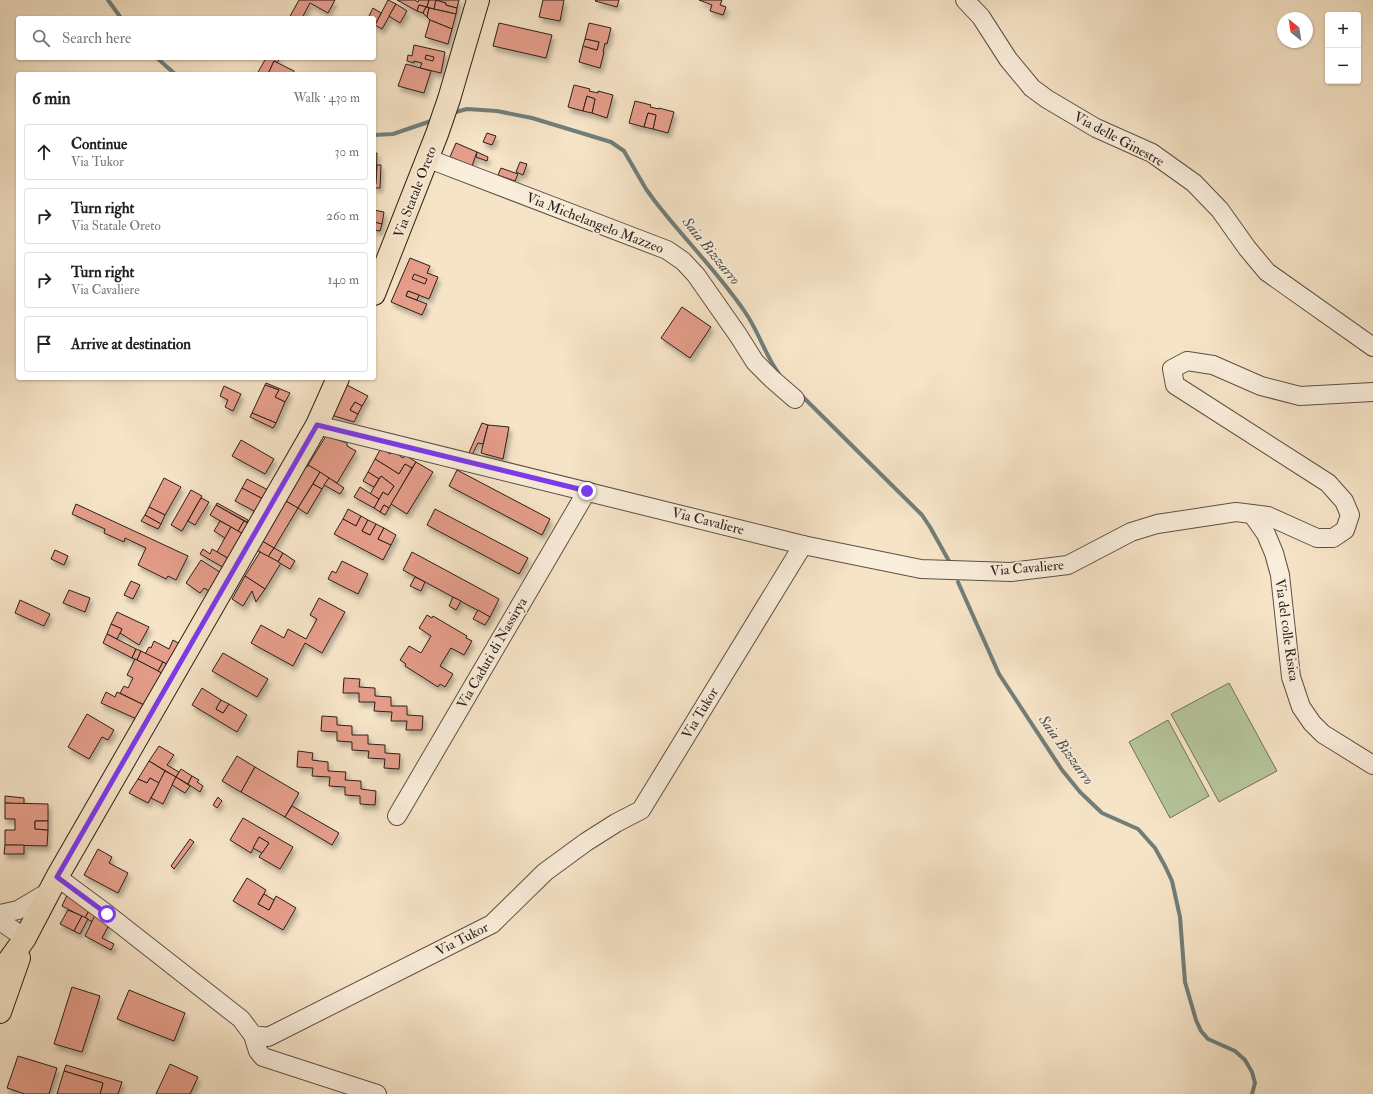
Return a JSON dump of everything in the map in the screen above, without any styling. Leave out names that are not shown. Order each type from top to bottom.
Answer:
[{"type":"main road","name":"Via Statale Oreto","points":[[376,289],[437,134],[449,99],[478,0]]},
{"type":"main road","points":[[0,973],[25,938],[53,884],[317,425],[337,380]]},
{"type":"main road","points":[[0,1012],[25,938]]},
{"type":"street","name":"Via delle Ginestre","points":[[966,0],[981,17],[1008,59],[1032,88],[1046,99],[1096,128],[1152,153],[1194,183],[1220,210],[1247,248],[1267,272],[1373,347]]},
{"type":"street","name":"Via Michelangelo Mazzeo","points":[[428,159],[667,250],[683,261],[696,275],[755,362],[795,399]]},
{"type":"street","name":"Via Cavaliere","points":[[317,425],[803,545],[872,560],[921,569],[1011,572],[1068,565],[1131,532],[1158,524],[1236,512],[1268,516],[1317,538],[1333,538],[1345,530],[1350,515],[1344,501],[1328,483],[1175,386],[1172,369],[1187,361],[1213,365],[1261,386],[1300,396],[1373,392]]},
{"type":"street","name":"Via Caduti di Nassirya","points":[[397,816],[587,491]]},
{"type":"street","name":"Via del colle Risica","points":[[1252,514],[1266,534],[1274,553],[1280,575],[1291,677],[1301,707],[1312,723],[1323,734],[1373,765]]},
{"type":"street","name":"Via Tukor","points":[[253,1035],[268,1037],[492,924],[545,872],[586,842],[616,823],[642,810],[803,545]]},
{"type":"street","points":[[0,914],[18,910],[53,884],[107,914],[241,1018],[253,1035],[258,1051],[263,1057],[376,1094]]},
{"type":"street","points":[[0,921],[25,938]]},
{"type":"green space","points":[[1229,683],[1277,771],[1219,802],[1171,714]]},
{"type":"green space","points":[[1168,720],[1209,796],[1170,818],[1129,742]]},
{"type":"building","points":[[299,0],[335,0],[328,13],[310,3],[303,16],[290,16]]},
{"type":"building","points":[[388,0],[396,4],[382,29],[376,26]]},
{"type":"building","points":[[397,0],[415,0],[418,2],[419,0],[429,0],[427,7],[419,5],[417,11]]},
{"type":"building","points":[[429,0],[436,0],[434,9],[427,7]]},
{"type":"building","points":[[436,0],[457,8],[456,14],[434,9]]},
{"type":"building","points":[[436,0],[459,0],[457,8]]},
{"type":"building","points":[[543,0],[564,0],[560,21],[539,17]]},
{"type":"building","points":[[619,0],[617,7],[595,1]]},
{"type":"building","points":[[699,0],[722,0],[720,5],[726,7],[723,15],[710,11],[712,5]]},
{"type":"building","points":[[396,4],[407,11],[400,23],[389,16]]},
{"type":"building","points":[[419,5],[426,7],[423,13],[417,11]]},
{"type":"building","points":[[426,7],[429,8],[427,17],[423,13]]},
{"type":"building","points":[[373,8],[381,13],[376,23],[376,16],[369,16]]},
{"type":"building","points":[[429,8],[456,14],[452,29],[430,20],[427,17]]},
{"type":"building","points":[[430,20],[452,29],[448,44],[425,37]]},
{"type":"building","points":[[499,23],[552,35],[546,58],[493,46]]},
{"type":"building","points":[[589,23],[611,28],[607,44],[605,43],[600,68],[579,62],[583,46],[597,50],[599,42],[585,39]]},
{"type":"building","points":[[585,39],[599,42],[597,50],[583,46]]},
{"type":"building","points":[[414,45],[445,52],[441,73],[420,68],[422,63],[407,61],[408,55],[412,56]]},
{"type":"building","points":[[426,55],[434,57],[433,61],[425,59]]},
{"type":"building","points":[[265,60],[279,60],[277,63],[274,61],[269,72],[258,72]]},
{"type":"building","points":[[274,61],[294,71],[294,72],[269,72]]},
{"type":"building","points":[[406,64],[431,71],[424,93],[398,86]]},
{"type":"building","points":[[574,85],[590,89],[589,91],[598,93],[598,91],[613,95],[607,118],[592,113],[595,99],[587,96],[583,111],[568,107]]},
{"type":"building","points":[[587,96],[595,99],[592,113],[583,111]]},
{"type":"building","points":[[635,101],[651,105],[650,107],[674,112],[668,133],[653,129],[656,115],[648,113],[644,127],[629,123]]},
{"type":"building","points":[[648,113],[656,115],[653,129],[644,127]]},
{"type":"building","points":[[487,133],[496,136],[492,145],[483,142]]},
{"type":"building","points":[[456,143],[477,152],[472,166],[450,157]]},
{"type":"building","points":[[477,152],[488,157],[487,161],[476,157]]},
{"type":"building","points":[[376,153],[377,153],[376,184]]},
{"type":"building","points":[[520,162],[527,164],[523,175],[516,172]]},
{"type":"building","points":[[377,165],[381,165],[380,188],[376,188]]},
{"type":"building","points":[[501,168],[518,174],[515,181],[498,175]]},
{"type":"building","points":[[376,210],[384,212],[382,224],[376,222]]},
{"type":"building","points":[[376,222],[382,224],[380,231],[376,230]]},
{"type":"building","points":[[410,258],[430,266],[427,273],[438,277],[429,299],[408,291],[406,296],[427,304],[422,315],[391,302]]},
{"type":"building","points":[[414,274],[427,279],[425,284],[412,279]]},
{"type":"building","points":[[408,291],[419,295],[417,300],[406,296]]},
{"type":"building","points":[[682,307],[711,327],[690,358],[661,338]]},
{"type":"building","points":[[266,383],[290,393],[285,402],[275,397],[279,390],[265,385]]},
{"type":"building","points":[[345,384],[368,396],[362,406],[355,402],[350,410],[358,414],[354,422],[331,415]]},
{"type":"building","points":[[265,385],[279,390],[275,397],[285,402],[276,423],[252,413]]},
{"type":"building","points":[[224,386],[241,394],[233,411],[225,407],[228,400],[220,396]]},
{"type":"building","points":[[355,402],[362,406],[358,414],[350,410]]},
{"type":"building","points":[[252,413],[276,423],[273,428],[250,417]]},
{"type":"building","points":[[482,423],[488,425],[483,444],[478,443],[471,457],[468,455]]},
{"type":"building","points":[[488,425],[509,427],[503,459],[481,453]]},
{"type":"building","points":[[326,436],[347,443],[347,446],[356,451],[337,483],[308,465]]},
{"type":"building","points":[[241,440],[274,459],[265,474],[232,456]]},
{"type":"building","points":[[381,448],[390,454],[393,451],[403,458],[405,455],[416,462],[412,468],[405,464],[399,474],[375,459]]},
{"type":"building","points":[[375,459],[399,474],[405,464],[412,468],[389,508],[384,505],[380,512],[374,508],[383,492],[388,495],[394,486],[381,476],[379,479],[368,472]]},
{"type":"building","points":[[416,462],[433,472],[407,514],[391,504]]},
{"type":"building","points":[[304,465],[307,467],[308,465],[320,472],[298,508],[284,500]]},
{"type":"building","points":[[457,470],[550,519],[542,535],[449,486]]},
{"type":"building","points":[[320,472],[329,478],[322,489],[313,484]]},
{"type":"building","points":[[368,472],[379,479],[374,487],[363,481]]},
{"type":"building","points":[[381,476],[394,486],[388,495],[383,492],[379,499],[370,494]]},
{"type":"building","points":[[164,478],[181,487],[165,515],[149,507]]},
{"type":"building","points":[[329,478],[344,488],[340,494],[324,485]]},
{"type":"building","points":[[247,479],[268,490],[263,499],[242,488]]},
{"type":"building","points":[[313,484],[322,489],[307,514],[298,508]]},
{"type":"building","points":[[360,487],[379,499],[374,508],[354,497]]},
{"type":"building","points":[[242,488],[263,499],[256,512],[235,501]]},
{"type":"building","points":[[191,490],[202,496],[182,531],[171,525]]},
{"type":"building","points":[[201,498],[209,502],[195,525],[188,521]]},
{"type":"building","points":[[284,500],[298,508],[274,548],[262,541]]},
{"type":"building","points":[[217,503],[248,520],[247,522],[216,505]]},
{"type":"building","points":[[76,504],[188,556],[176,580],[168,576],[166,579],[138,565],[146,548],[125,538],[124,542],[104,533],[105,529],[72,514]]},
{"type":"building","points":[[216,505],[244,521],[238,531],[210,515]]},
{"type":"building","points":[[384,505],[389,508],[385,515],[380,512]]},
{"type":"building","points":[[149,507],[165,515],[161,524],[145,515]]},
{"type":"building","points":[[348,509],[361,516],[356,526],[343,519]]},
{"type":"building","points":[[435,509],[528,558],[519,574],[427,525]]},
{"type":"building","points":[[145,515],[161,524],[158,529],[141,521]]},
{"type":"building","points":[[361,516],[368,520],[362,531],[370,535],[376,524],[384,528],[378,539],[391,545],[383,560],[334,534],[343,519],[356,526]]},
{"type":"building","points":[[368,520],[376,524],[370,535],[362,531]]},
{"type":"building","points":[[220,521],[231,527],[225,538],[214,531]]},
{"type":"building","points":[[244,521],[251,525],[245,535],[238,531]]},
{"type":"building","points":[[231,527],[245,535],[231,560],[217,552]]},
{"type":"building","points":[[384,528],[396,535],[391,545],[378,539]]},
{"type":"building","points":[[262,541],[274,548],[268,557],[257,550]]},
{"type":"building","points":[[274,548],[283,553],[278,562],[268,557]]},
{"type":"building","points":[[203,549],[210,554],[212,549],[231,560],[226,569],[200,554]]},
{"type":"building","points":[[55,550],[68,556],[64,565],[51,559]]},
{"type":"building","points":[[260,552],[281,563],[265,589],[245,576]]},
{"type":"building","points":[[412,552],[499,599],[490,617],[403,570]]},
{"type":"building","points":[[283,553],[295,561],[290,569],[278,562]]},
{"type":"building","points":[[201,560],[223,574],[211,592],[204,588],[200,593],[186,583]]},
{"type":"building","points":[[342,561],[368,574],[358,594],[328,579],[332,571],[336,573]]},
{"type":"building","points":[[245,576],[265,589],[256,602],[252,591],[243,606],[232,599]]},
{"type":"building","points":[[415,577],[425,582],[421,591],[410,586]]},
{"type":"building","points":[[131,581],[140,585],[133,599],[124,595]]},
{"type":"building","points":[[69,590],[90,598],[85,612],[63,603]]},
{"type":"building","points":[[453,597],[461,601],[456,610],[449,606]]},
{"type":"building","points":[[319,598],[345,612],[322,653],[305,643],[293,666],[251,643],[261,625],[284,638],[288,629],[306,639],[317,619],[310,615]]},
{"type":"building","points":[[20,600],[50,614],[44,626],[15,613]]},
{"type":"building","points":[[478,610],[490,617],[485,625],[473,619]]},
{"type":"building","points":[[117,612],[149,627],[139,645],[120,633],[122,629],[111,624]]},
{"type":"building","points":[[427,615],[432,618],[433,616],[467,636],[466,638],[472,641],[464,655],[451,648],[440,666],[453,674],[445,687],[440,684],[438,687],[405,666],[406,664],[400,660],[409,646],[421,653],[431,636],[419,628]]},
{"type":"building","points":[[111,624],[122,629],[117,639],[107,634]]},
{"type":"building","points":[[107,634],[136,649],[132,658],[103,643]]},
{"type":"building","points":[[173,640],[180,644],[169,665],[145,654],[149,647],[151,648],[154,641],[169,649]]},
{"type":"building","points":[[136,649],[141,651],[137,660],[132,658]]},
{"type":"building","points":[[141,651],[163,662],[158,671],[137,660]]},
{"type":"building","points":[[223,653],[268,679],[257,697],[212,671]]},
{"type":"building","points":[[135,659],[164,674],[146,706],[120,693],[124,686],[128,688],[133,678],[127,675]]},
{"type":"building","points":[[163,662],[169,665],[164,674],[158,671]]},
{"type":"building","points":[[344,678],[360,679],[359,687],[375,688],[375,696],[391,697],[391,706],[407,706],[407,715],[423,716],[422,730],[406,730],[407,721],[391,721],[392,712],[374,711],[375,702],[359,702],[359,693],[343,693]]},
{"type":"building","points":[[202,688],[221,700],[216,709],[223,713],[229,704],[247,715],[237,732],[192,705]]},
{"type":"building","points":[[106,692],[115,697],[117,692],[146,706],[139,720],[101,703]]},
{"type":"building","points":[[221,700],[229,704],[223,713],[216,709]]},
{"type":"building","points":[[87,714],[114,730],[108,740],[102,737],[89,759],[68,747]]},
{"type":"building","points":[[322,716],[337,717],[337,725],[352,726],[352,735],[368,735],[368,744],[385,745],[385,753],[400,754],[399,769],[384,768],[385,759],[368,758],[369,751],[352,750],[352,742],[337,741],[337,732],[321,731]]},
{"type":"building","points":[[159,746],[174,755],[167,765],[179,772],[176,777],[149,761]]},
{"type":"building","points":[[298,751],[313,753],[312,760],[328,762],[328,771],[346,772],[345,780],[361,781],[361,789],[376,791],[375,805],[360,804],[360,796],[345,795],[345,787],[329,786],[330,777],[312,776],[313,768],[297,767]]},
{"type":"building","points":[[237,756],[255,767],[241,792],[222,781]]},
{"type":"building","points":[[149,761],[165,771],[159,783],[150,778],[147,783],[138,779]]},
{"type":"building","points":[[255,767],[299,793],[285,817],[241,792]]},
{"type":"building","points":[[181,769],[192,776],[188,784],[176,777]]},
{"type":"building","points":[[165,771],[176,777],[163,804],[151,798]]},
{"type":"building","points":[[192,776],[199,780],[197,782],[203,786],[200,792],[188,784]]},
{"type":"building","points":[[176,777],[190,786],[185,793],[172,785]]},
{"type":"building","points":[[150,778],[159,783],[148,803],[129,793],[138,779],[147,783]]},
{"type":"building","points":[[5,796],[24,798],[24,804],[5,803]]},
{"type":"building","points":[[218,797],[222,801],[217,808],[213,805]]},
{"type":"building","points":[[5,803],[48,804],[48,821],[35,821],[35,829],[48,830],[47,846],[5,845],[5,830],[15,830],[15,819],[5,819]]},
{"type":"building","points":[[292,806],[339,833],[332,845],[285,817]]},
{"type":"building","points":[[243,818],[293,847],[280,869],[259,857],[269,843],[259,837],[251,853],[230,840]]},
{"type":"building","points":[[35,821],[48,821],[48,830],[35,829]]},
{"type":"building","points":[[259,837],[269,843],[262,853],[253,848]]},
{"type":"building","points":[[190,839],[194,842],[174,869],[171,866]]},
{"type":"building","points":[[5,845],[24,845],[24,854],[4,854]]},
{"type":"building","points":[[98,849],[112,857],[109,863],[128,873],[118,893],[84,875]]},
{"type":"building","points":[[247,878],[266,890],[258,904],[269,910],[276,896],[296,908],[283,930],[233,901]]},
{"type":"building","points":[[69,891],[91,907],[85,918],[62,906]]},
{"type":"building","points":[[264,894],[274,900],[269,910],[258,904]]},
{"type":"building","points":[[91,907],[97,911],[93,922],[85,918]]},
{"type":"building","points":[[68,910],[82,916],[74,931],[60,924]]},
{"type":"building","points":[[97,911],[111,921],[102,938],[114,944],[111,950],[85,936]]},
{"type":"building","points":[[82,916],[88,919],[80,934],[74,931]]},
{"type":"building","points":[[72,987],[100,996],[82,1052],[54,1044]]},
{"type":"building","points":[[129,990],[185,1013],[174,1041],[117,1019]]},
{"type":"building","points":[[18,1056],[57,1068],[49,1094],[25,1094],[7,1088]]},
{"type":"building","points":[[170,1064],[198,1077],[190,1094],[156,1094]]},
{"type":"building","points":[[66,1065],[122,1082],[118,1094],[100,1094],[103,1083],[64,1071]]},
{"type":"building","points":[[64,1071],[103,1083],[100,1094],[57,1094]]},
{"type":"waterway","name":"Saia Bizzarro","points":[[108,0],[120,16]]},
{"type":"waterway","name":"Saia Bizzarro","points":[[159,60],[173,72]]},
{"type":"waterway","name":"Saia Bizzarro","points":[[452,113],[467,109],[497,111],[532,118],[611,142],[624,151],[654,200],[735,297],[754,327],[779,374]]},
{"type":"waterway","name":"Saia Bizzarro","points":[[376,135],[393,134],[434,120]]},
{"type":"waterway","name":"Saia Bizzarro","points":[[800,394],[922,515],[949,561]]},
{"type":"waterway","name":"Saia Bizzarro","points":[[958,582],[999,674],[1062,770],[1080,792],[1102,813],[1138,829],[1155,848],[1172,881],[1180,917],[1185,982],[1196,1020],[1201,1031],[1208,1039],[1235,1051],[1245,1060],[1252,1072],[1255,1083],[1252,1094]]},
{"type":"route","points":[[107,914],[57,877],[317,425],[587,491]]}]
